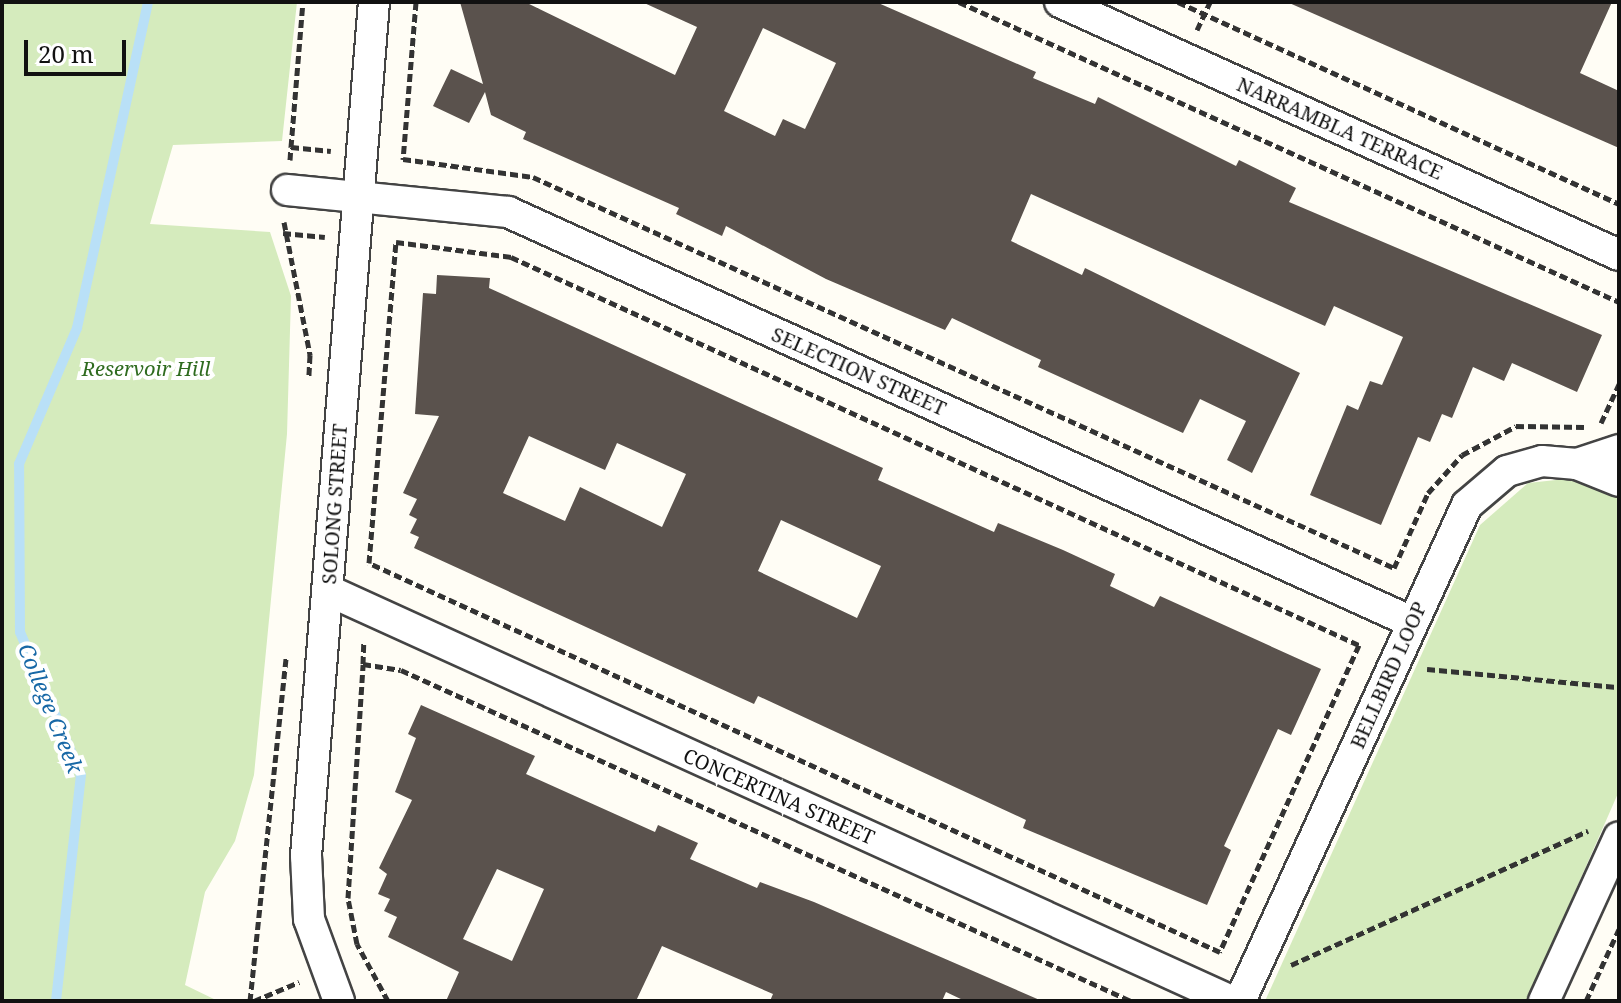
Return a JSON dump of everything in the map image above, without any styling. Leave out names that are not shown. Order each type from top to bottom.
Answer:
[{"type":"street","name":"SOLONG STREET","points":[[339,1001],[316,949],[306,887],[374,2]]},
{"type":"street","name":"NARRAMBLA TERRACE","points":[[1060,2],[1619,255]]},
{"type":"street","name":"SELECTION STREET","points":[[287,190],[479,207],[522,218],[1412,622]]},
{"type":"street","points":[[1577,464],[1619,450]]},
{"type":"street","name":"BELLBIRD LOOP","points":[[1240,1001],[1412,622],[1478,491],[1524,465],[1577,464],[1619,481]]},
{"type":"street","name":"CONCERTINA STREET","points":[[327,590],[1231,1001]]},
{"type":"street","points":[[1544,1001],[1610,832]]},
{"type":"path","points":[[291,147],[303,2]]},
{"type":"path","points":[[416,2],[403,159],[533,177],[1394,568],[1428,493],[1462,455],[1516,426],[1569,424],[1598,430],[1619,384]]},
{"type":"path","points":[[959,2],[1619,302]]},
{"type":"path","points":[[1178,2],[1619,204]]},
{"type":"path","points":[[283,233],[310,355],[308,386]]},
{"type":"path","points":[[396,242],[511,257],[1359,645],[1220,952],[369,563],[396,242]]},
{"type":"path","points":[[250,1001],[287,649]]},
{"type":"path","points":[[388,1001],[357,944],[348,898],[363,664],[401,670],[1131,1001]]},
{"type":"path","points":[[1410,668],[1619,687]]},
{"type":"path","points":[[1280,969],[1610,832]]},
{"type":"path","points":[[1586,1001],[1619,929]]},
{"type":"green space","name":"Reservoir Hill","points":[[2,2],[297,2],[282,141],[173,145],[150,224],[270,232],[291,296],[287,434],[254,775],[235,841],[205,892],[185,985],[218,1001],[2,1001]]},
{"type":"green space","points":[[1584,477],[1619,491],[1619,791],[1527,1001],[1265,1001],[1480,525],[1528,483]]},
{"type":"building","points":[[460,2],[525,2],[675,75],[697,27],[642,2],[876,2],[1036,72],[1033,78],[1095,104],[1098,97],[1236,166],[1239,160],[1296,188],[1289,202],[1602,335],[1577,392],[1512,363],[1504,381],[1473,367],[1452,418],[1442,414],[1430,442],[1418,437],[1381,525],[1310,495],[1347,405],[1358,410],[1370,381],[1382,385],[1403,337],[1334,306],[1325,326],[1031,194],[1011,241],[1082,275],[1085,268],[1300,373],[1252,473],[1227,460],[1246,421],[1200,399],[1183,433],[1038,367],[1041,360],[952,318],[945,330],[826,279],[726,226],[722,236],[676,214],[679,208],[523,139],[526,132],[491,115],[485,92],[469,123],[433,106],[451,69],[483,84]],"holes":[[[763,28],[836,63],[805,129],[783,119],[775,136],[724,111]]]},
{"type":"building","points":[[1287,2],[1612,2],[1580,73],[1619,91],[1619,148]]},
{"type":"building","points":[[437,275],[490,278],[489,288],[883,468],[878,480],[994,532],[998,523],[1063,550],[1115,574],[1110,586],[1154,607],[1160,596],[1321,669],[1291,735],[1278,729],[1224,846],[1231,850],[1207,905],[1023,828],[1026,820],[758,696],[754,704],[414,548],[419,537],[410,533],[417,519],[409,515],[417,499],[403,493],[439,416],[415,414],[423,293],[436,294]],"holes":[[[529,436],[605,470],[617,443],[686,474],[662,527],[580,487],[565,521],[503,493]],[[781,520],[881,566],[857,618],[758,571]]]},
{"type":"building","points":[[421,705],[535,756],[526,774],[655,832],[658,825],[698,843],[690,859],[757,888],[760,882],[814,902],[1042,1001],[965,1001],[946,992],[942,1001],[770,1001],[773,994],[662,946],[636,1001],[446,1001],[459,972],[388,937],[397,917],[384,911],[390,899],[378,894],[387,874],[379,868],[412,800],[395,792],[416,738],[408,734]],"holes":[[[497,869],[544,889],[512,961],[463,939]]]},
{"type":"waterway","name":"College Creek","points":[[56,1001],[81,775],[20,632],[19,464],[77,328],[148,2]]}]
